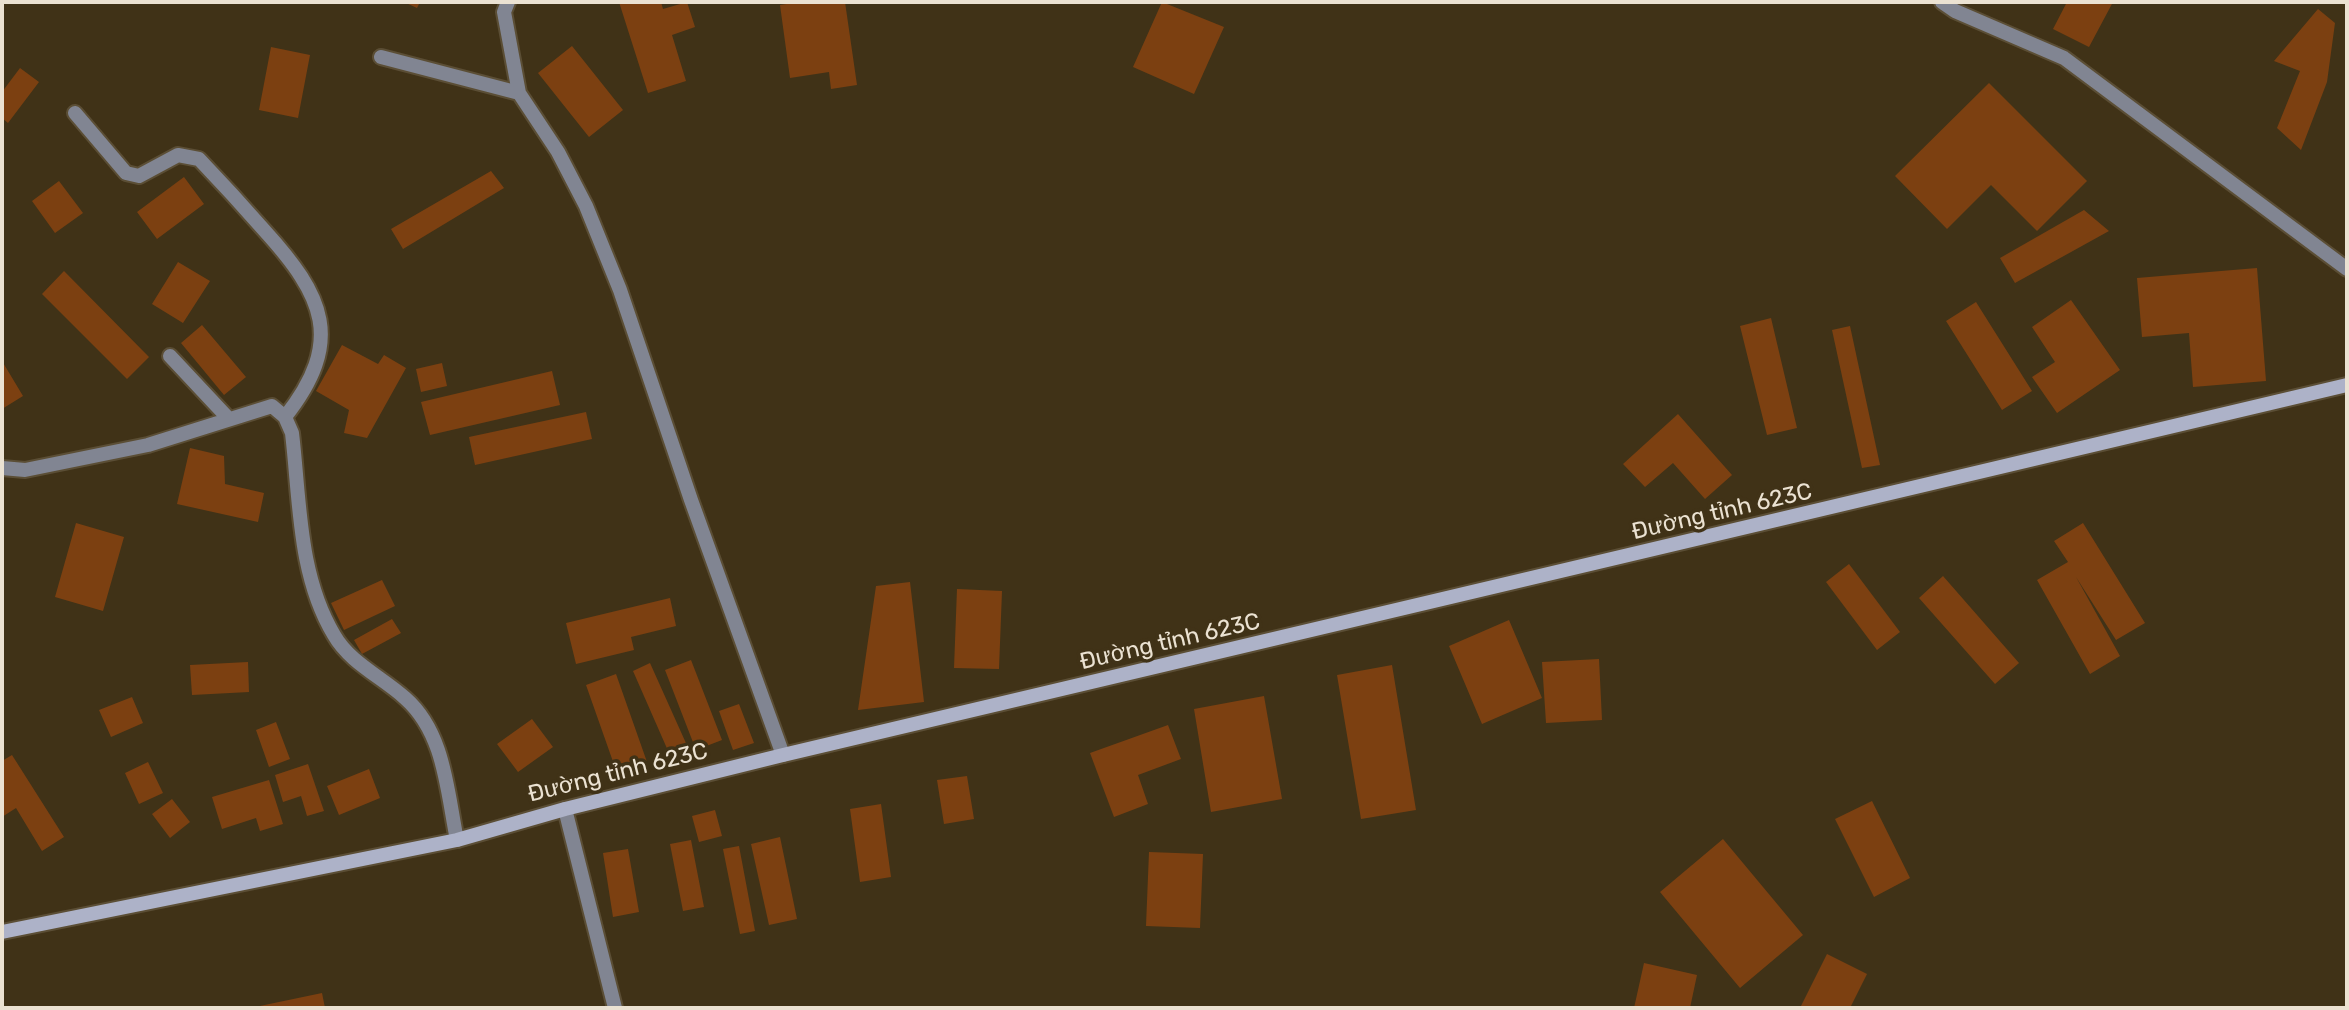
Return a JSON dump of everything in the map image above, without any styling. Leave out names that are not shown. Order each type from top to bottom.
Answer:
[{"type":"main road","name":"Đường tỉnh 623C","points":[[2,932],[457,840],[565,809],[783,755],[2347,385]]},
{"type":"street","points":[[508,2],[504,12],[519,93],[564,163],[586,206],[620,290],[691,500],[783,755]]},
{"type":"street","points":[[1942,2],[1955,11],[2064,58],[2347,269]]},
{"type":"street","points":[[381,57],[519,93]]},
{"type":"street","points":[[75,113],[126,173],[139,176],[178,155],[200,159],[292,261],[309,286],[320,313],[321,339],[316,366],[306,391],[285,417]]},
{"type":"street","points":[[170,356],[228,418]]},
{"type":"street","points":[[2,468],[25,470],[148,444],[272,406],[285,417],[292,433],[307,565],[324,617],[342,647],[407,699],[428,723],[436,741],[457,840]]},
{"type":"street","points":[[565,809],[615,1008]]},
{"type":"building","points":[[404,2],[420,2],[417,8]]},
{"type":"building","points":[[619,2],[661,2],[663,9],[687,2],[695,27],[672,35],[686,81],[648,93]]},
{"type":"building","points":[[799,2],[845,2],[857,85],[831,89],[829,72],[790,78],[780,5]]},
{"type":"building","points":[[1162,2],[1224,27],[1194,94],[1133,67]]},
{"type":"building","points":[[2067,2],[2113,2],[2089,47],[2053,29]]},
{"type":"building","points":[[2318,9],[2335,23],[2327,82],[2301,150],[2277,128],[2300,71],[2274,61]]},
{"type":"building","points":[[572,46],[623,110],[589,137],[538,73]]},
{"type":"building","points":[[271,47],[310,55],[298,118],[259,110]]},
{"type":"building","points":[[20,68],[39,82],[8,123],[2,118],[2,92]]},
{"type":"building","points":[[1989,83],[2087,181],[2037,231],[1991,185],[1947,229],[1895,176]]},
{"type":"building","points":[[491,171],[504,188],[403,249],[391,229]]},
{"type":"building","points":[[184,177],[204,204],[157,239],[137,212]]},
{"type":"building","points":[[59,181],[83,213],[55,233],[32,201]]},
{"type":"building","points":[[2084,210],[2109,231],[2015,283],[2000,258]]},
{"type":"building","points":[[178,262],[210,281],[183,323],[152,304]]},
{"type":"building","points":[[2257,268],[2266,381],[2193,387],[2189,333],[2142,337],[2137,278]]},
{"type":"building","points":[[64,271],[149,357],[127,379],[42,294]]},
{"type":"building","points":[[2071,300],[2120,370],[2057,413],[2032,377],[2055,362],[2032,327]]},
{"type":"building","points":[[1976,302],[2032,391],[2002,410],[1946,321]]},
{"type":"building","points":[[1771,318],[1797,428],[1767,435],[1740,326]]},
{"type":"building","points":[[202,325],[246,377],[224,395],[181,343]]},
{"type":"building","points":[[1850,326],[1880,465],[1862,468],[1832,330]]},
{"type":"building","points":[[342,345],[378,364],[384,355],[406,368],[367,438],[344,433],[349,410],[316,391]]},
{"type":"building","points":[[2,361],[23,396],[2,409]]},
{"type":"building","points":[[442,363],[447,386],[421,392],[416,369]]},
{"type":"building","points":[[552,371],[560,405],[430,435],[421,402]]},
{"type":"building","points":[[586,412],[592,439],[475,465],[469,437]]},
{"type":"building","points":[[1678,414],[1732,475],[1705,499],[1673,463],[1645,487],[1623,464]]},
{"type":"building","points":[[190,448],[224,456],[225,484],[264,493],[258,522],[177,504]]},
{"type":"building","points":[[76,523],[124,537],[103,611],[55,597]]},
{"type":"building","points":[[2083,523],[2145,623],[2116,640],[2076,577],[2120,656],[2090,674],[2037,580],[2068,562],[2054,541]]},
{"type":"building","points":[[1849,564],[1900,632],[1877,650],[1826,582]]},
{"type":"building","points":[[1943,576],[2019,663],[1995,684],[1919,598]]},
{"type":"building","points":[[382,580],[395,606],[344,630],[331,603]]},
{"type":"building","points":[[910,582],[924,702],[858,710],[876,586]]},
{"type":"building","points":[[957,589],[1002,591],[999,669],[954,668]]},
{"type":"building","points":[[670,598],[676,626],[631,637],[634,650],[576,664],[566,623]]},
{"type":"building","points":[[392,619],[401,633],[362,654],[354,640]]},
{"type":"building","points":[[1509,620],[1542,698],[1482,724],[1449,646]]},
{"type":"building","points":[[1599,659],[1602,720],[1546,723],[1542,662]]},
{"type":"building","points":[[691,660],[722,740],[696,750],[665,670]]},
{"type":"building","points":[[248,662],[249,692],[192,695],[190,665]]},
{"type":"building","points":[[650,663],[694,761],[676,769],[633,671]]},
{"type":"building","points":[[1392,665],[1416,810],[1361,819],[1337,675]]},
{"type":"building","points":[[616,674],[647,762],[617,773],[586,685]]},
{"type":"building","points":[[1264,696],[1282,799],[1211,812],[1194,709]]},
{"type":"building","points":[[132,697],[143,723],[111,737],[99,710]]},
{"type":"building","points":[[739,704],[754,743],[733,750],[719,711]]},
{"type":"building","points":[[532,719],[553,747],[518,772],[497,744]]},
{"type":"building","points":[[276,722],[290,759],[269,767],[256,730]]},
{"type":"building","points":[[1168,725],[1181,759],[1138,775],[1148,804],[1114,817],[1090,753]]},
{"type":"building","points":[[12,755],[64,837],[42,851],[16,808],[2,817],[2,761]]},
{"type":"building","points":[[148,762],[163,793],[139,804],[125,773]]},
{"type":"building","points":[[308,764],[324,811],[307,816],[301,796],[283,802],[275,775]]},
{"type":"building","points":[[369,769],[380,798],[339,815],[327,786]]},
{"type":"building","points":[[967,776],[974,819],[944,824],[937,780]]},
{"type":"building","points":[[269,780],[283,824],[260,831],[256,818],[222,829],[212,797]]},
{"type":"building","points":[[172,799],[190,822],[170,838],[152,814]]},
{"type":"building","points":[[1872,801],[1910,878],[1874,897],[1835,819]]},
{"type":"building","points":[[881,804],[891,877],[860,882],[850,809]]},
{"type":"building","points":[[715,810],[722,836],[699,842],[692,816]]},
{"type":"building","points":[[780,837],[797,919],[769,925],[751,844]]},
{"type":"building","points":[[1723,839],[1803,935],[1740,988],[1660,892]]},
{"type":"building","points":[[691,840],[704,907],[683,911],[670,844]]},
{"type":"building","points":[[739,846],[755,931],[740,934],[723,849]]},
{"type":"building","points":[[628,849],[639,912],[613,917],[603,853]]},
{"type":"building","points":[[1149,852],[1203,854],[1200,928],[1146,926]]},
{"type":"building","points":[[1827,954],[1867,974],[1850,1008],[1800,1008]]},
{"type":"building","points":[[1644,963],[1697,975],[1690,1008],[1634,1008]]},
{"type":"building","points":[[322,993],[325,1008],[255,1008],[255,1007]]}]
